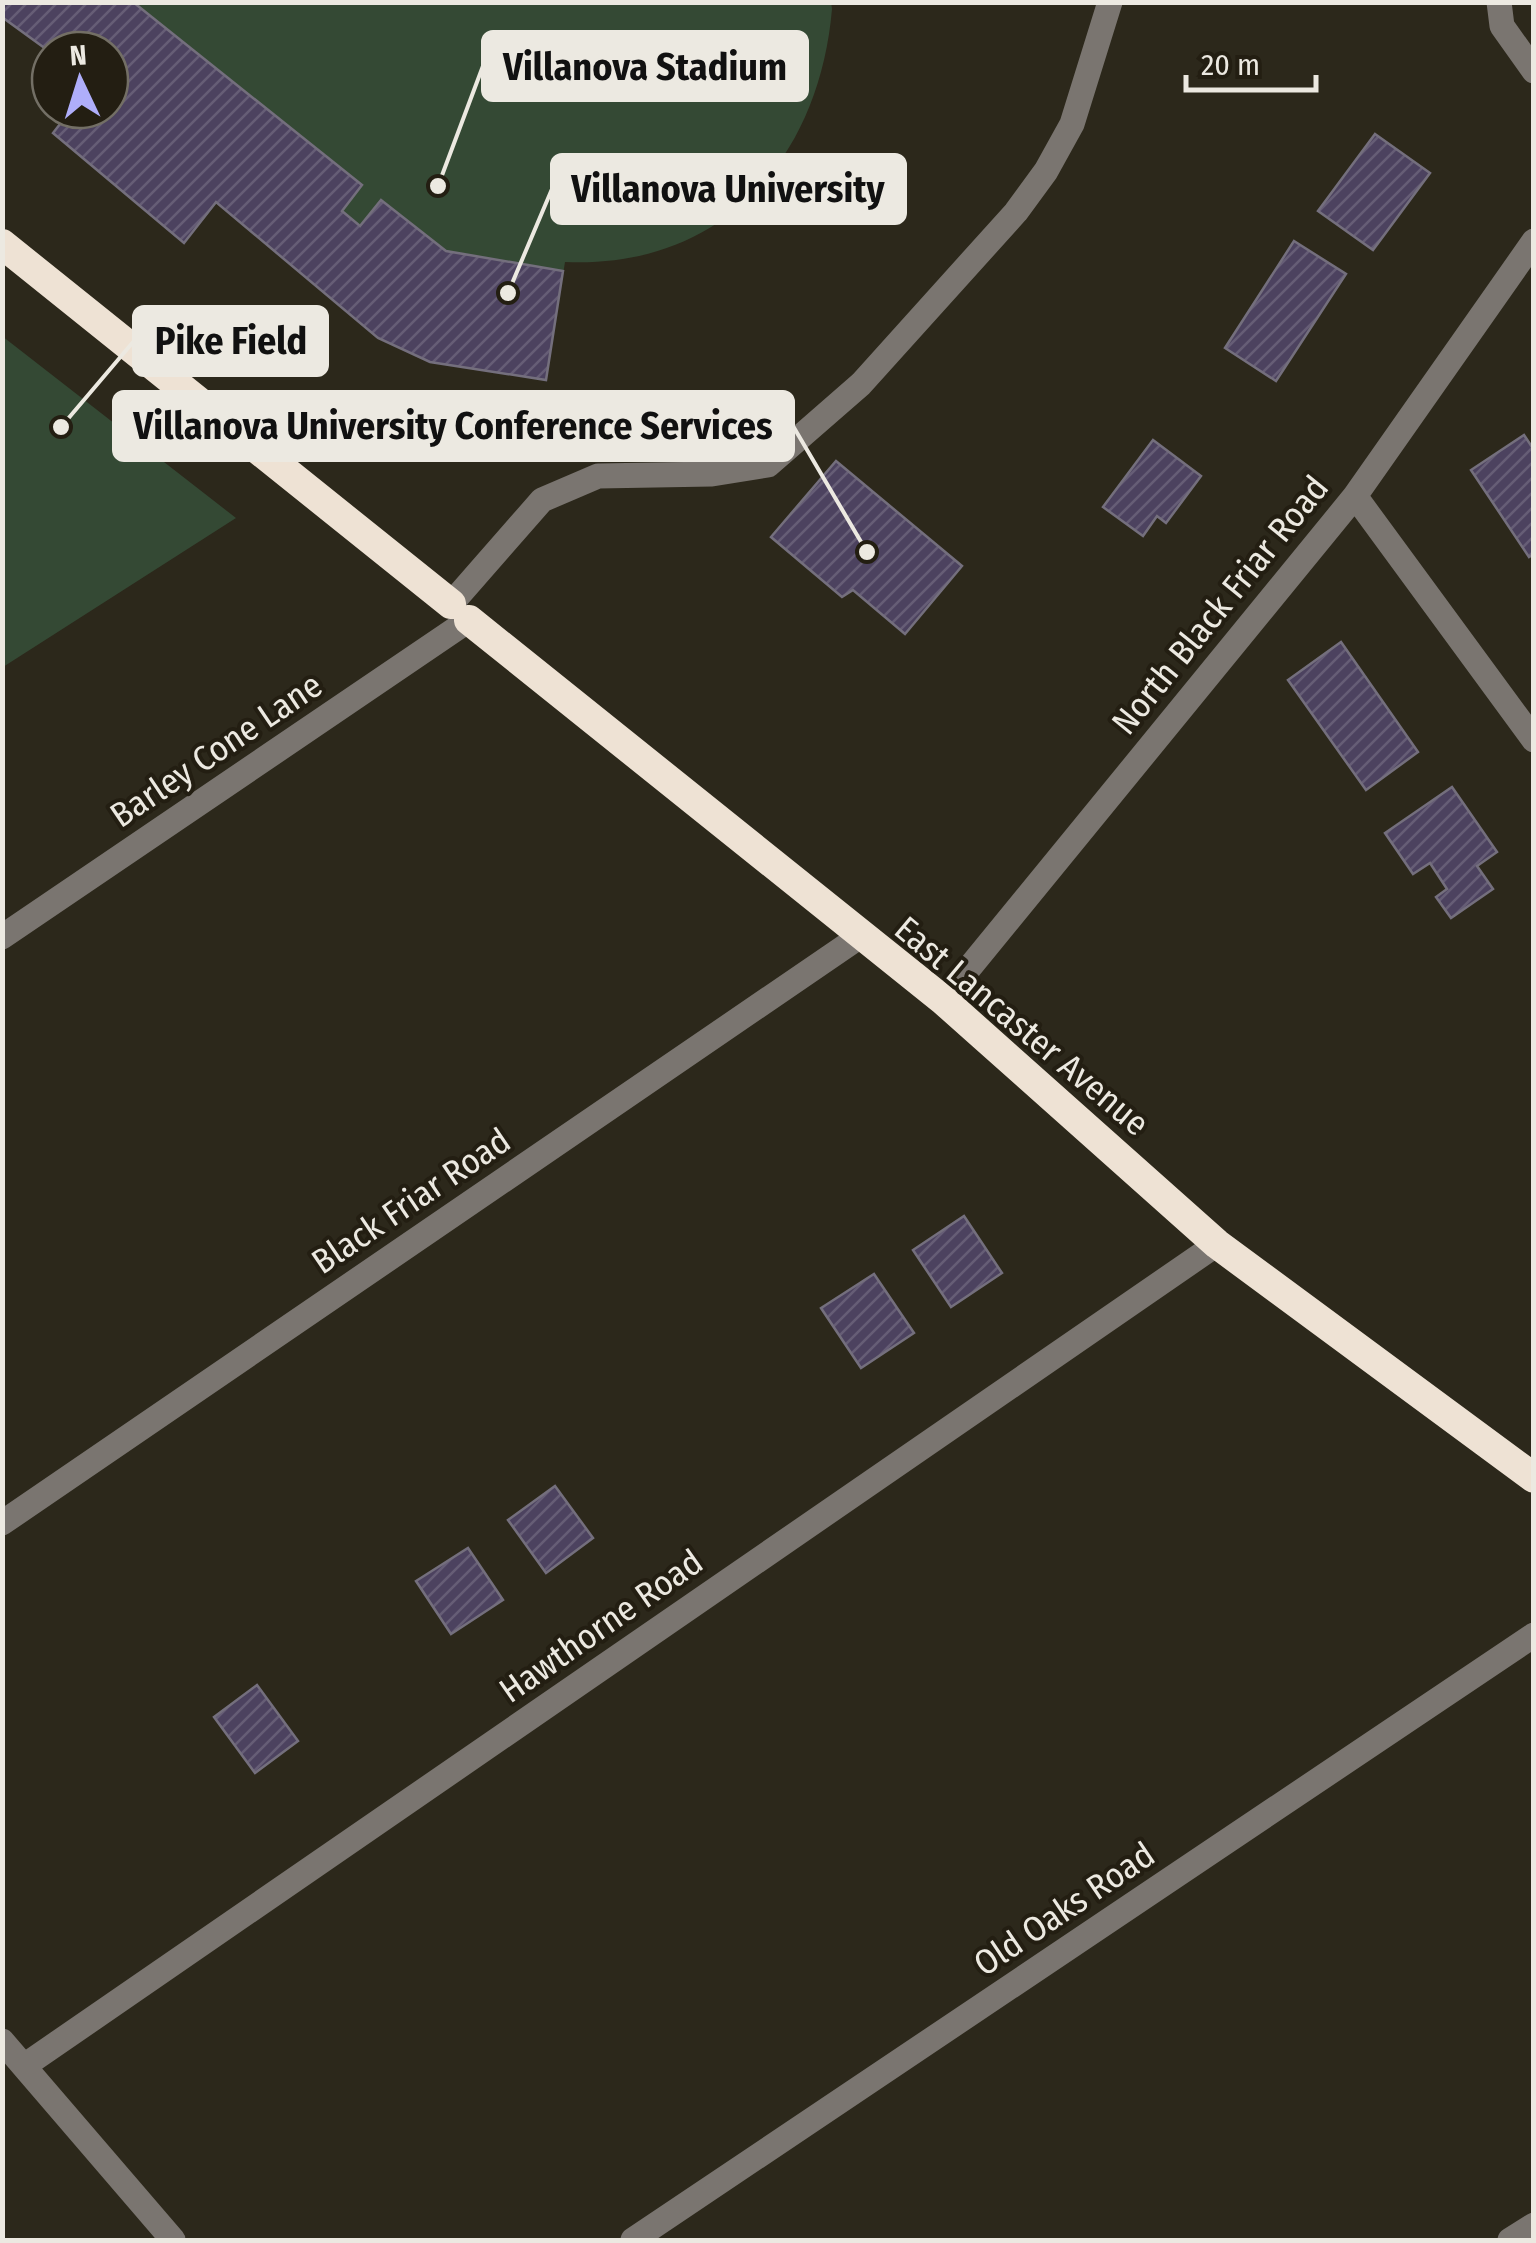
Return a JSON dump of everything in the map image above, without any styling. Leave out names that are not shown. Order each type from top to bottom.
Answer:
[{"type":"highway","name":"East Lancaster Avenue","points":[[2,244],[859,937],[943,1000],[1217,1244],[1534,1478]]},
{"type":"street","name":"Barley Cone Lane","points":[[2,937],[460,612],[542,500],[598,476],[712,474],[768,464],[861,384],[1016,212],[1046,171],[1072,124],[1110,2]]},
{"type":"street","points":[[1498,2],[1502,26],[1534,70]]},
{"type":"street","name":"North Black Friar Road","points":[[943,1000],[1355,496],[1534,242]]},
{"type":"street","points":[[1355,496],[1534,740]]},
{"type":"street","name":"Black Friar Road","points":[[2,1523],[859,937]]},
{"type":"street","name":"Hawthorne Road","points":[[24,2066],[1217,1244]]},
{"type":"street","name":"Old Oaks Road","points":[[632,2240],[1534,1635]]},
{"type":"street","points":[[2,2041],[174,2240]]},
{"type":"street","points":[[1510,2240],[1534,2225]]},
{"type":"green space","points":[[3,2],[831,2],[832,9],[823,63],[807,113],[783,157],[752,194],[715,225],[671,247],[621,259],[565,262],[546,380],[430,362],[217,203],[184,243],[53,133],[130,130],[130,30],[65,30]]},
{"type":"green space","points":[[2,336],[236,518],[3,667],[2,667]]},
{"type":"building","points":[[2,2],[133,2],[362,185],[342,211],[360,226],[381,200],[446,251],[563,271],[546,380],[430,362],[378,338],[216,202],[184,243],[53,133],[130,130],[130,30],[30,30],[30,37],[2,17]]},
{"type":"building","points":[[1375,134],[1430,173],[1373,250],[1318,211]]},
{"type":"building","points":[[1294,241],[1346,274],[1276,381],[1225,348]]},
{"type":"building","points":[[1524,435],[1534,450],[1534,554],[1529,557],[1471,470]]},
{"type":"building","points":[[1153,440],[1201,476],[1166,523],[1157,516],[1143,536],[1103,507]]},
{"type":"building","points":[[836,461],[962,566],[905,634],[853,590],[842,597],[771,537]]},
{"type":"building","points":[[1341,642],[1418,752],[1366,790],[1288,680]]},
{"type":"building","points":[[1452,787],[1497,852],[1477,866],[1493,889],[1451,918],[1436,897],[1447,889],[1430,863],[1413,874],[1385,833]]},
{"type":"building","points":[[964,1216],[1002,1273],[951,1307],[913,1250]]},
{"type":"building","points":[[874,1274],[914,1333],[861,1368],[821,1308]]},
{"type":"building","points":[[555,1486],[593,1538],[546,1573],[508,1520]]},
{"type":"building","points":[[468,1548],[503,1600],[451,1634],[416,1581]]},
{"type":"building","points":[[257,1685],[298,1741],[255,1773],[214,1717]]},
{"type":"place","name":"Villanova Stadium","points":[[438,186]]},
{"type":"place","name":"Villanova University","points":[[508,293]]},
{"type":"place","name":"Pike Field","points":[[61,427]]},
{"type":"place","name":"Villanova University Conference Services","points":[[867,552]]}]
